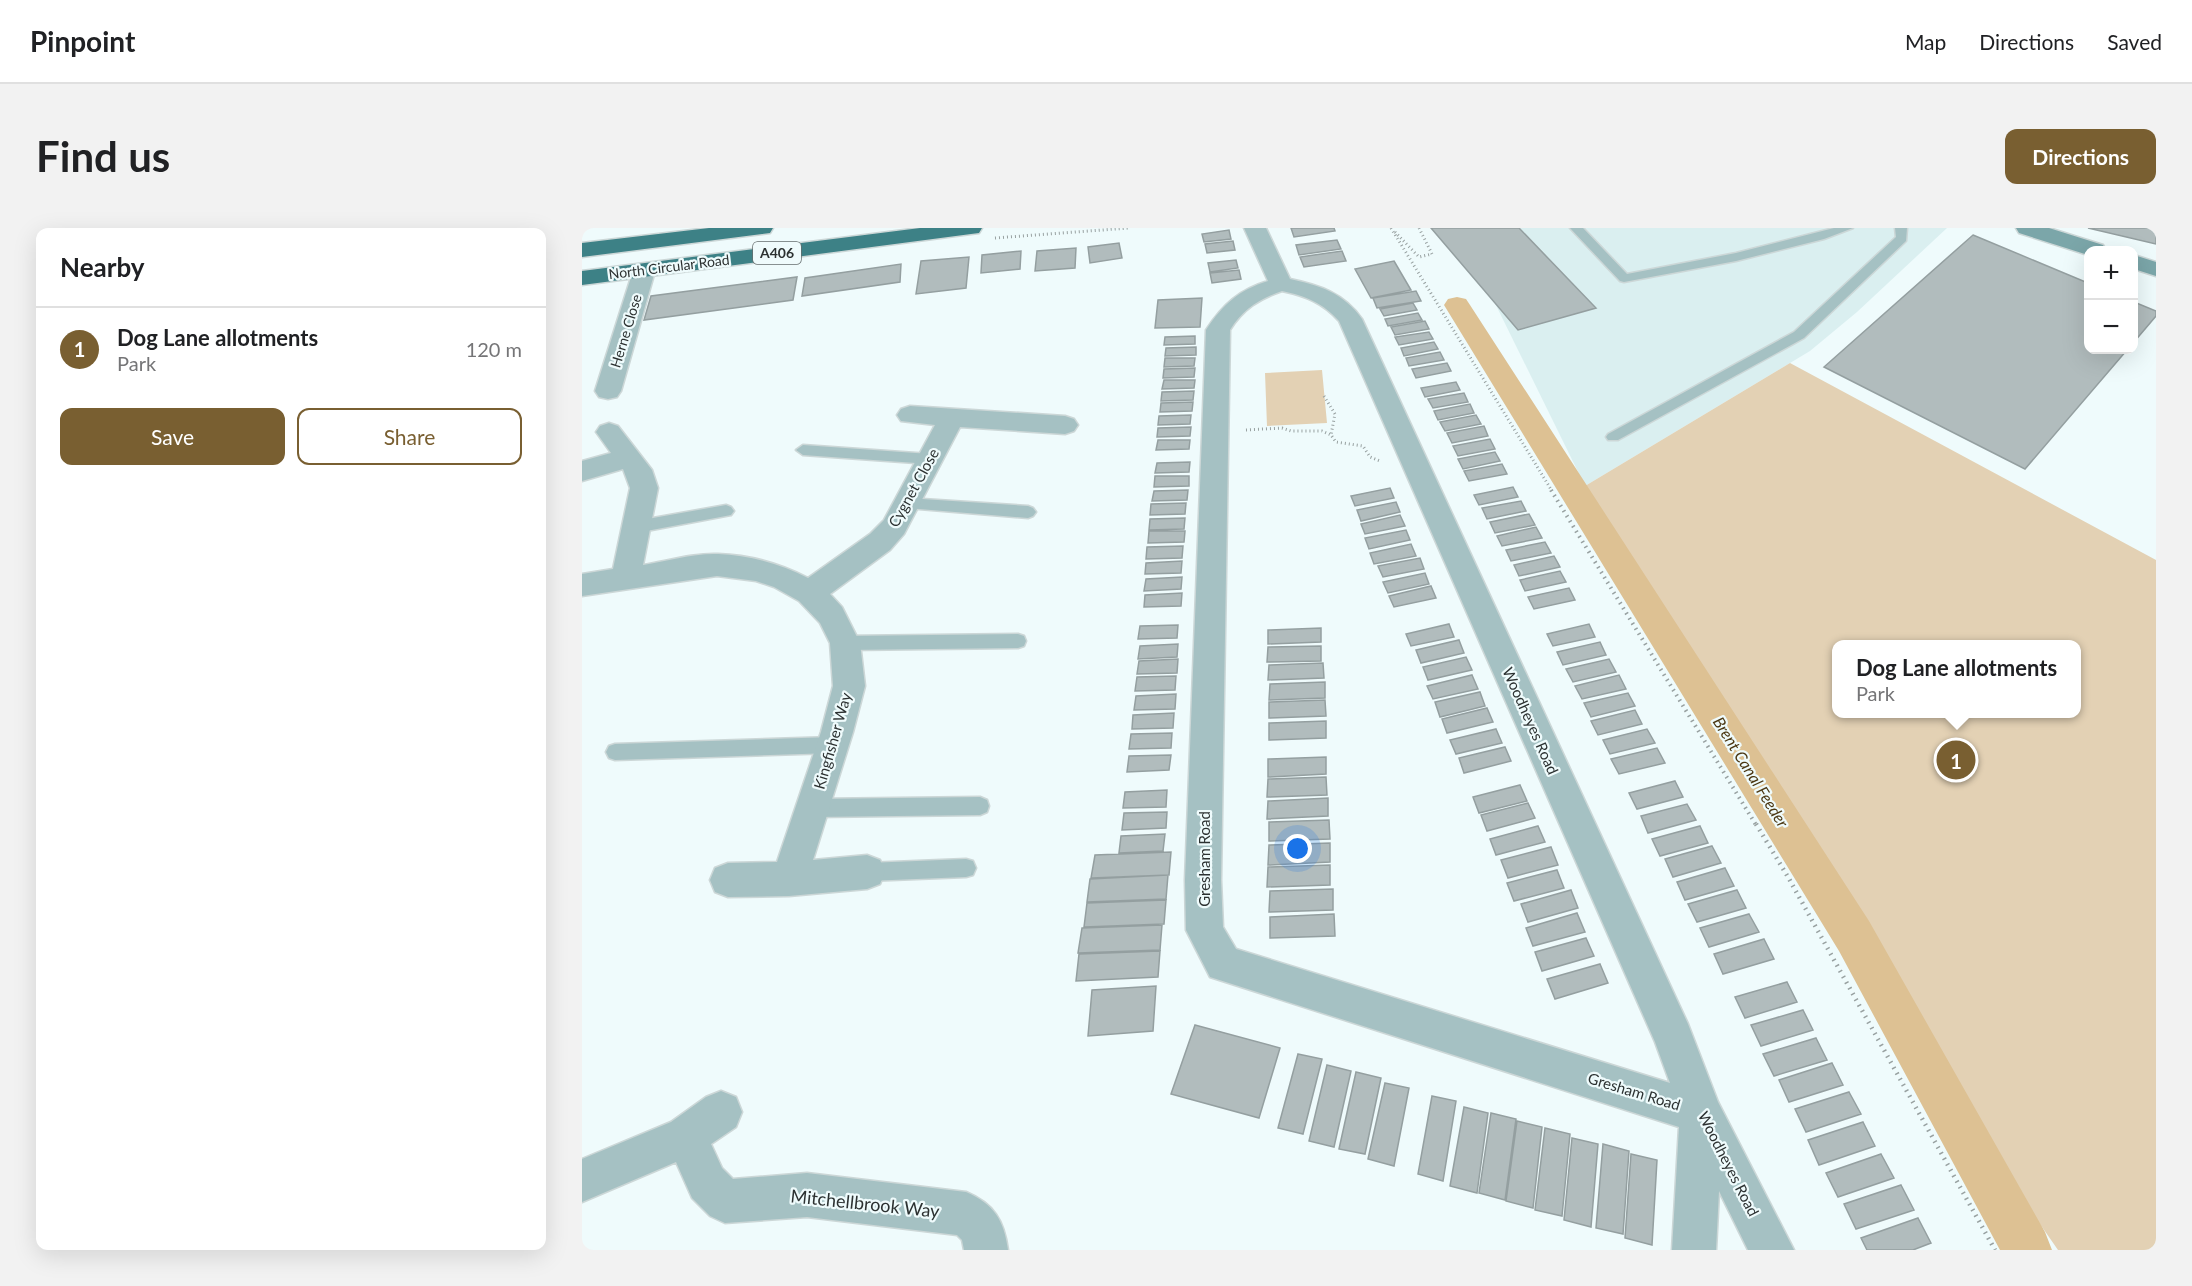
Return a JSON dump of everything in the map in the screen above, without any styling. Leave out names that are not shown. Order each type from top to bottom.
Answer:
[{"type":"highway","name":"North Circular Road","points":[[582,250],[762,228]]},
{"type":"highway","name":"North Circular Road","points":[[582,278],[971,228]]},
{"type":"main road","points":[[2026,228],[2084,246]]},
{"type":"main road","points":[[2138,263],[2156,268]]},
{"type":"street","points":[[1255,228],[1281,284]]},
{"type":"street","name":"Herne Close","points":[[608,391],[644,271]]},
{"type":"street","name":"Gresham Road","points":[[1281,284],[1256,291],[1231,308],[1218,330],[1203,880],[1205,930],[1223,964],[1701,1113]]},
{"type":"street","name":"Woodheyes Road","points":[[1281,284],[1308,289],[1336,302],[1350,319],[1674,1038],[1701,1113],[1772,1250]]},
{"type":"street","points":[[910,415],[1065,425]]},
{"type":"street","name":"Cygnet Close","points":[[810,593],[880,542],[894,527],[952,418]]},
{"type":"street","points":[[609,432],[639,470],[644,488],[626,579]]},
{"type":"street","points":[[582,471],[628,458]]},
{"type":"street","name":"Kingfisher Way","points":[[582,585],[717,565],[756,570],[775,576],[810,593],[831,615],[845,643],[849,686],[833,745],[789,879]]},
{"type":"street","points":[[728,880],[789,879],[867,872]]},
{"type":"street","points":[[582,1181],[686,1137],[720,1112]]},
{"type":"street","points":[[1694,1250],[1701,1113]]},
{"type":"street","name":"Mitchellbrook Way","points":[[686,1137],[707,1183],[725,1201],[807,1195],[966,1214],[978,1221],[984,1232],[986,1250]]},
{"type":"lane","points":[[1576,228],[1624,278],[1669,271],[1805,241],[1847,228]]},
{"type":"lane","points":[[1613,437],[1799,335],[1902,238],[1901,228]]},
{"type":"lane","points":[[803,450],[930,459]]},
{"type":"lane","points":[[907,503],[1028,512]]},
{"type":"lane","points":[[636,526],[726,511]]},
{"type":"lane","points":[[845,643],[1018,641]]},
{"type":"lane","points":[[615,752],[833,745]]},
{"type":"lane","points":[[813,808],[981,806]]},
{"type":"lane","points":[[867,872],[966,868]]},
{"type":"path","points":[[1391,228],[1419,257],[1432,255],[1419,228]]},
{"type":"path","points":[[1391,228],[1788,877],[1995,1250]]},
{"type":"path","points":[[1324,396],[1332,404],[1335,414],[1336,423],[1331,435]]},
{"type":"path","points":[[1215,431],[1282,428],[1291,431],[1323,430],[1336,442],[1363,446],[1370,457],[1389,464],[1412,460]]},
{"type":"shaded area","points":[[1458,228],[1947,228],[1857,312],[1810,351],[1585,486]]},
{"type":"shaded area","points":[[1790,363],[2156,560],[2156,1250],[2058,1250],[1981,1139],[1882,961],[1585,486]]},
{"type":"shaded area","points":[[1322,370],[1327,423],[1267,426],[1265,373]]},
{"type":"building","points":[[1291,228],[1334,228],[1335,231],[1294,237]]},
{"type":"building","points":[[1431,228],[1519,228],[1596,308],[1518,330]]},
{"type":"building","points":[[2088,228],[2156,228],[2156,244]]},
{"type":"building","points":[[1229,230],[1231,239],[1204,242],[1202,234]]},
{"type":"building","points":[[1973,235],[2084,281],[2084,354],[2124,354],[2025,469],[1824,367]]},
{"type":"building","points":[[1337,240],[1341,249],[1299,255],[1296,245]]},
{"type":"building","points":[[1233,241],[1235,250],[1207,253],[1205,244]]},
{"type":"building","points":[[1119,243],[1122,258],[1090,263],[1088,247]]},
{"type":"building","points":[[1076,248],[1075,268],[1035,271],[1037,251]]},
{"type":"building","points":[[1021,251],[1020,269],[981,273],[982,255]]},
{"type":"building","points":[[1342,251],[1346,261],[1304,267],[1300,257]]},
{"type":"building","points":[[969,257],[966,288],[916,294],[921,261]]},
{"type":"building","points":[[1236,260],[1238,268],[1210,272],[1208,263]]},
{"type":"building","points":[[1394,261],[1411,290],[1371,298],[1355,269]]},
{"type":"building","points":[[901,264],[900,282],[802,296],[805,278]]},
{"type":"building","points":[[1239,270],[1241,279],[1212,283],[1210,273]]},
{"type":"building","points":[[797,277],[793,300],[644,320],[651,296]]},
{"type":"building","points":[[1416,291],[1421,301],[1377,308],[1373,298]]},
{"type":"building","points":[[1202,298],[1200,327],[1155,328],[1158,300]]},
{"type":"building","points":[[1413,303],[1417,310],[1384,316],[1380,309]]},
{"type":"building","points":[[2138,304],[2156,311],[2156,316],[2138,337]]},
{"type":"building","points":[[1418,313],[1422,320],[1388,326],[1385,319]]},
{"type":"building","points":[[1425,321],[1429,329],[1395,335],[1391,327]]},
{"type":"building","points":[[1429,332],[1433,339],[1399,345],[1395,337]]},
{"type":"building","points":[[1195,336],[1195,344],[1164,345],[1165,337]]},
{"type":"building","points":[[1434,342],[1438,349],[1404,356],[1401,348]]},
{"type":"building","points":[[1196,347],[1196,355],[1165,356],[1166,348]]},
{"type":"building","points":[[1440,352],[1444,360],[1409,366],[1406,358]]},
{"type":"building","points":[[1165,358],[1195,358],[1194,366],[1164,367]]},
{"type":"building","points":[[1447,363],[1451,371],[1416,378],[1412,369]]},
{"type":"building","points":[[1195,368],[1194,377],[1163,378],[1164,369]]},
{"type":"building","points":[[1164,380],[1195,380],[1194,388],[1162,389]]},
{"type":"building","points":[[1456,382],[1460,390],[1425,397],[1421,388]]},
{"type":"building","points":[[1194,391],[1193,400],[1161,401],[1162,392]]},
{"type":"building","points":[[1464,393],[1468,402],[1433,408],[1428,399]]},
{"type":"building","points":[[1193,402],[1192,411],[1160,412],[1161,403]]},
{"type":"building","points":[[1470,404],[1474,413],[1438,420],[1434,411]]},
{"type":"building","points":[[1191,415],[1190,424],[1158,425],[1159,416]]},
{"type":"building","points":[[1476,415],[1481,424],[1445,431],[1440,422]]},
{"type":"building","points":[[1484,426],[1488,436],[1452,443],[1447,433]]},
{"type":"building","points":[[1191,427],[1190,436],[1157,437],[1158,428]]},
{"type":"building","points":[[1490,439],[1495,449],[1458,456],[1453,446]]},
{"type":"building","points":[[1158,440],[1190,440],[1189,449],[1156,450]]},
{"type":"building","points":[[1495,452],[1500,461],[1463,469],[1458,459]]},
{"type":"building","points":[[1190,462],[1189,472],[1155,473],[1157,463]]},
{"type":"building","points":[[1502,464],[1507,474],[1469,481],[1464,471]]},
{"type":"building","points":[[1155,476],[1189,476],[1189,486],[1154,487]]},
{"type":"building","points":[[1513,487],[1518,497],[1479,505],[1474,495]]},
{"type":"building","points":[[1390,488],[1394,498],[1355,506],[1351,496]]},
{"type":"building","points":[[1188,490],[1187,500],[1152,501],[1154,491]]},
{"type":"building","points":[[1521,501],[1526,511],[1487,519],[1482,508]]},
{"type":"building","points":[[1396,502],[1400,512],[1361,521],[1357,510]]},
{"type":"building","points":[[1186,503],[1185,514],[1150,515],[1151,504]]},
{"type":"building","points":[[1529,514],[1535,525],[1495,533],[1490,522]]},
{"type":"building","points":[[1400,515],[1405,526],[1365,534],[1361,524]]},
{"type":"building","points":[[1185,518],[1184,529],[1149,530],[1150,519]]},
{"type":"building","points":[[1536,527],[1542,538],[1502,546],[1497,536]]},
{"type":"building","points":[[1406,530],[1410,540],[1369,549],[1365,538]]},
{"type":"building","points":[[1149,531],[1185,531],[1184,542],[1148,543]]},
{"type":"building","points":[[1545,542],[1551,553],[1511,561],[1506,550]]},
{"type":"building","points":[[1411,544],[1416,556],[1374,564],[1370,553]]},
{"type":"building","points":[[1183,546],[1182,558],[1146,559],[1147,547]]},
{"type":"building","points":[[1554,556],[1560,567],[1519,576],[1514,565]]},
{"type":"building","points":[[1420,558],[1424,569],[1383,577],[1378,566]]},
{"type":"building","points":[[1182,561],[1181,573],[1145,574],[1146,563]]},
{"type":"building","points":[[1560,571],[1566,582],[1525,591],[1520,580]]},
{"type":"building","points":[[1425,573],[1429,584],[1388,593],[1383,582]]},
{"type":"building","points":[[1182,577],[1181,589],[1144,591],[1146,579]]},
{"type":"building","points":[[1431,586],[1436,598],[1394,607],[1389,596]]},
{"type":"building","points":[[1569,588],[1575,600],[1534,609],[1528,597]]},
{"type":"building","points":[[1182,593],[1181,606],[1144,607],[1145,595]]},
{"type":"building","points":[[1449,624],[1454,637],[1411,646],[1406,634]]},
{"type":"building","points":[[1589,624],[1595,637],[1553,646],[1547,634]]},
{"type":"building","points":[[1178,625],[1177,638],[1138,639],[1140,626]]},
{"type":"building","points":[[1321,628],[1321,642],[1268,644],[1268,630]]},
{"type":"building","points":[[1459,640],[1464,653],[1421,663],[1416,650]]},
{"type":"building","points":[[1600,642],[1606,655],[1563,665],[1557,652]]},
{"type":"building","points":[[1178,644],[1177,657],[1138,659],[1140,646]]},
{"type":"building","points":[[1321,646],[1321,661],[1267,662],[1268,647]]},
{"type":"building","points":[[1466,657],[1472,670],[1428,680],[1423,667]]},
{"type":"building","points":[[1178,659],[1177,673],[1137,674],[1139,661]]},
{"type":"building","points":[[1609,659],[1616,672],[1573,682],[1566,669]]},
{"type":"building","points":[[1323,663],[1324,678],[1268,680],[1269,665]]},
{"type":"building","points":[[1472,675],[1478,689],[1433,699],[1427,686]]},
{"type":"building","points":[[1619,675],[1626,689],[1582,699],[1575,686]]},
{"type":"building","points":[[1176,676],[1175,690],[1135,691],[1137,677]]},
{"type":"building","points":[[1325,682],[1325,698],[1269,700],[1270,684]]},
{"type":"building","points":[[1480,692],[1485,706],[1440,717],[1435,702]]},
{"type":"building","points":[[1628,693],[1635,706],[1591,717],[1584,703]]},
{"type":"building","points":[[1176,694],[1175,709],[1134,710],[1136,696]]},
{"type":"building","points":[[1325,700],[1326,716],[1269,718],[1269,702]]},
{"type":"building","points":[[1487,708],[1493,722],[1447,733],[1442,719]]},
{"type":"building","points":[[1635,710],[1642,724],[1598,735],[1591,721]]},
{"type":"building","points":[[1174,713],[1173,728],[1132,729],[1133,715]]},
{"type":"building","points":[[1326,721],[1326,738],[1269,740],[1269,723]]},
{"type":"building","points":[[1496,729],[1502,743],[1456,754],[1450,740]]},
{"type":"building","points":[[1647,729],[1655,743],[1610,754],[1603,740]]},
{"type":"building","points":[[1172,733],[1171,748],[1129,749],[1131,734]]},
{"type":"building","points":[[1505,747],[1511,761],[1464,773],[1459,758]]},
{"type":"building","points":[[1657,748],[1665,763],[1619,774],[1611,759]]},
{"type":"building","points":[[1171,755],[1169,770],[1127,772],[1129,756]]},
{"type":"building","points":[[1326,757],[1326,774],[1268,777],[1268,759]]},
{"type":"building","points":[[1326,777],[1327,795],[1267,797],[1268,779]]},
{"type":"building","points":[[1675,781],[1683,797],[1637,809],[1629,793]]},
{"type":"building","points":[[1520,785],[1527,801],[1479,813],[1473,797]]},
{"type":"building","points":[[1167,790],[1166,807],[1123,808],[1125,792]]},
{"type":"building","points":[[1328,798],[1328,816],[1267,819],[1268,801]]},
{"type":"building","points":[[1528,803],[1535,818],[1487,831],[1481,815]]},
{"type":"building","points":[[1687,804],[1696,820],[1648,833],[1641,816]]},
{"type":"building","points":[[1167,812],[1166,828],[1122,830],[1124,813]]},
{"type":"building","points":[[1329,820],[1330,839],[1269,841],[1269,822]]},
{"type":"building","points":[[1538,826],[1545,842],[1496,855],[1490,839]]},
{"type":"building","points":[[1700,826],[1708,843],[1660,856],[1652,839]]},
{"type":"building","points":[[1165,834],[1163,851],[1119,853],[1121,836]]},
{"type":"building","points":[[1330,843],[1330,862],[1268,865],[1269,845]]},
{"type":"building","points":[[1712,846],[1721,863],[1673,877],[1665,859]]},
{"type":"building","points":[[1551,847],[1558,865],[1508,878],[1501,860]]},
{"type":"building","points":[[1171,852],[1169,875],[1091,878],[1095,855]]},
{"type":"building","points":[[1330,865],[1330,885],[1267,887],[1268,867]]},
{"type":"building","points":[[1725,868],[1734,886],[1685,900],[1677,882]]},
{"type":"building","points":[[1557,870],[1564,888],[1514,901],[1507,883]]},
{"type":"building","points":[[1168,875],[1166,899],[1087,902],[1090,879]]},
{"type":"building","points":[[1333,889],[1333,910],[1269,912],[1270,891]]},
{"type":"building","points":[[1571,890],[1578,908],[1528,922],[1521,904]]},
{"type":"building","points":[[1737,890],[1746,908],[1697,922],[1688,904]]},
{"type":"building","points":[[1166,900],[1164,924],[1084,927],[1087,903]]},
{"type":"building","points":[[1577,913],[1585,932],[1533,946],[1526,928]]},
{"type":"building","points":[[1334,914],[1335,936],[1270,938],[1270,917]]},
{"type":"building","points":[[1749,914],[1759,932],[1709,947],[1700,928]]},
{"type":"building","points":[[1162,925],[1160,950],[1078,953],[1082,928]]},
{"type":"building","points":[[1586,938],[1594,956],[1542,971],[1535,952]]},
{"type":"building","points":[[1764,939],[1774,959],[1723,974],[1714,954]]},
{"type":"building","points":[[1160,951],[1158,977],[1076,981],[1079,954]]},
{"type":"building","points":[[1600,964],[1608,983],[1555,999],[1547,979]]},
{"type":"building","points":[[1787,982],[1797,1002],[1745,1018],[1735,997]]},
{"type":"building","points":[[1156,986],[1153,1031],[1088,1036],[1092,990]]},
{"type":"building","points":[[1803,1010],[1813,1030],[1761,1046],[1751,1025]]},
{"type":"building","points":[[1195,1025],[1280,1048],[1259,1118],[1171,1094]]},
{"type":"building","points":[[1816,1038],[1827,1060],[1774,1076],[1763,1054]]},
{"type":"building","points":[[1298,1054],[1322,1059],[1303,1134],[1278,1128]]},
{"type":"building","points":[[1832,1063],[1843,1085],[1789,1102],[1779,1080]]},
{"type":"building","points":[[1327,1065],[1351,1071],[1334,1147],[1309,1141]]},
{"type":"building","points":[[1356,1072],[1381,1078],[1365,1154],[1339,1149]]},
{"type":"building","points":[[1385,1083],[1409,1088],[1394,1166],[1368,1159]]},
{"type":"building","points":[[1849,1092],[1861,1114],[1806,1132],[1795,1109]]},
{"type":"building","points":[[1432,1096],[1456,1101],[1443,1181],[1418,1174]]},
{"type":"building","points":[[1464,1107],[1488,1113],[1477,1193],[1450,1186]]},
{"type":"building","points":[[1491,1113],[1516,1119],[1505,1200],[1479,1193]]},
{"type":"building","points":[[1517,1121],[1542,1127],[1533,1208],[1506,1201]]},
{"type":"building","points":[[1863,1122],[1875,1146],[1819,1165],[1808,1140]]},
{"type":"building","points":[[1545,1128],[1570,1134],[1562,1216],[1535,1210]]},
{"type":"building","points":[[1572,1138],[1598,1144],[1591,1227],[1564,1220]]},
{"type":"building","points":[[1603,1144],[1629,1151],[1623,1234],[1596,1228]]},
{"type":"building","points":[[1631,1154],[1657,1160],[1652,1245],[1625,1238]]},
{"type":"building","points":[[1881,1154],[1894,1178],[1838,1197],[1826,1173]]},
{"type":"building","points":[[1901,1185],[1914,1210],[1856,1229],[1844,1204]]},
{"type":"building","points":[[1918,1218],[1931,1243],[1913,1250],[1867,1250],[1861,1238]]},
{"type":"waterway","name":"Brent Canal Feeder","points":[[1457,305],[1854,936],[2027,1250]]},
{"type":"place","name":"Dog Lane allotments","points":[[1956,760]]}]
